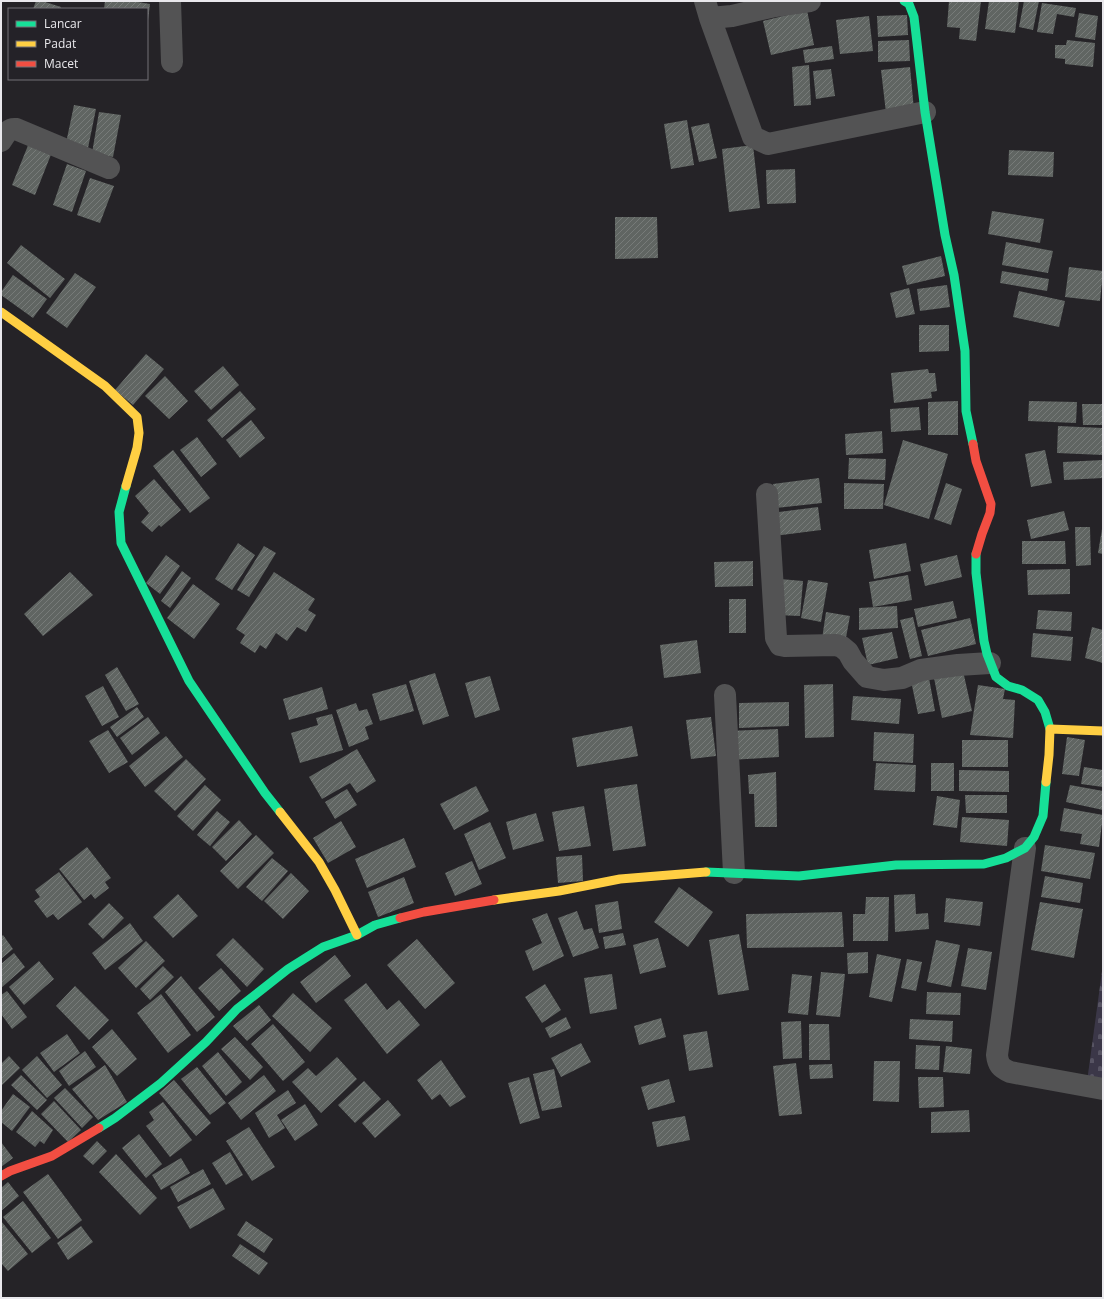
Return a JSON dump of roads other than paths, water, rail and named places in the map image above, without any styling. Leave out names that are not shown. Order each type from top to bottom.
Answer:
[{"type":"street","points":[[170,1],[172,62]]},
{"type":"street","points":[[707,10],[732,16],[775,6],[810,1]]},
{"type":"street","points":[[1,1176],[52,1156],[115,1118],[161,1083],[206,1042],[236,1009],[288,969],[323,947],[357,935],[375,925],[424,912],[485,901],[559,891],[620,879],[704,872],[799,876],[896,865],[984,864],[1006,858],[1025,848],[1034,837],[1043,816],[1050,729],[1045,712],[1038,700],[1022,690],[1008,686],[996,677],[990,663],[984,641],[976,574],[976,555],[990,513],[991,504],[976,460],[966,411],[965,351],[954,275],[945,235],[925,112],[914,17],[909,4],[904,1]]},
{"type":"street","points":[[707,10],[753,137],[768,144],[925,112]]},
{"type":"street","points":[[1,142],[11,128],[16,129],[109,168]]},
{"type":"street","points":[[1,312],[106,386],[137,417],[139,433],[137,448],[119,512],[121,543],[189,681],[265,793],[319,862],[335,890],[357,935]]},
{"type":"street","points":[[767,494],[776,638],[780,645],[836,645],[842,647],[848,652],[853,661],[867,676],[884,680],[902,678],[921,670],[958,665],[990,663]]},
{"type":"street","points":[[725,695],[734,873]]},
{"type":"street","points":[[1050,729],[1103,731]]},
{"type":"street","points":[[1025,848],[997,1055],[999,1066],[1010,1072],[1103,1089]]}]
